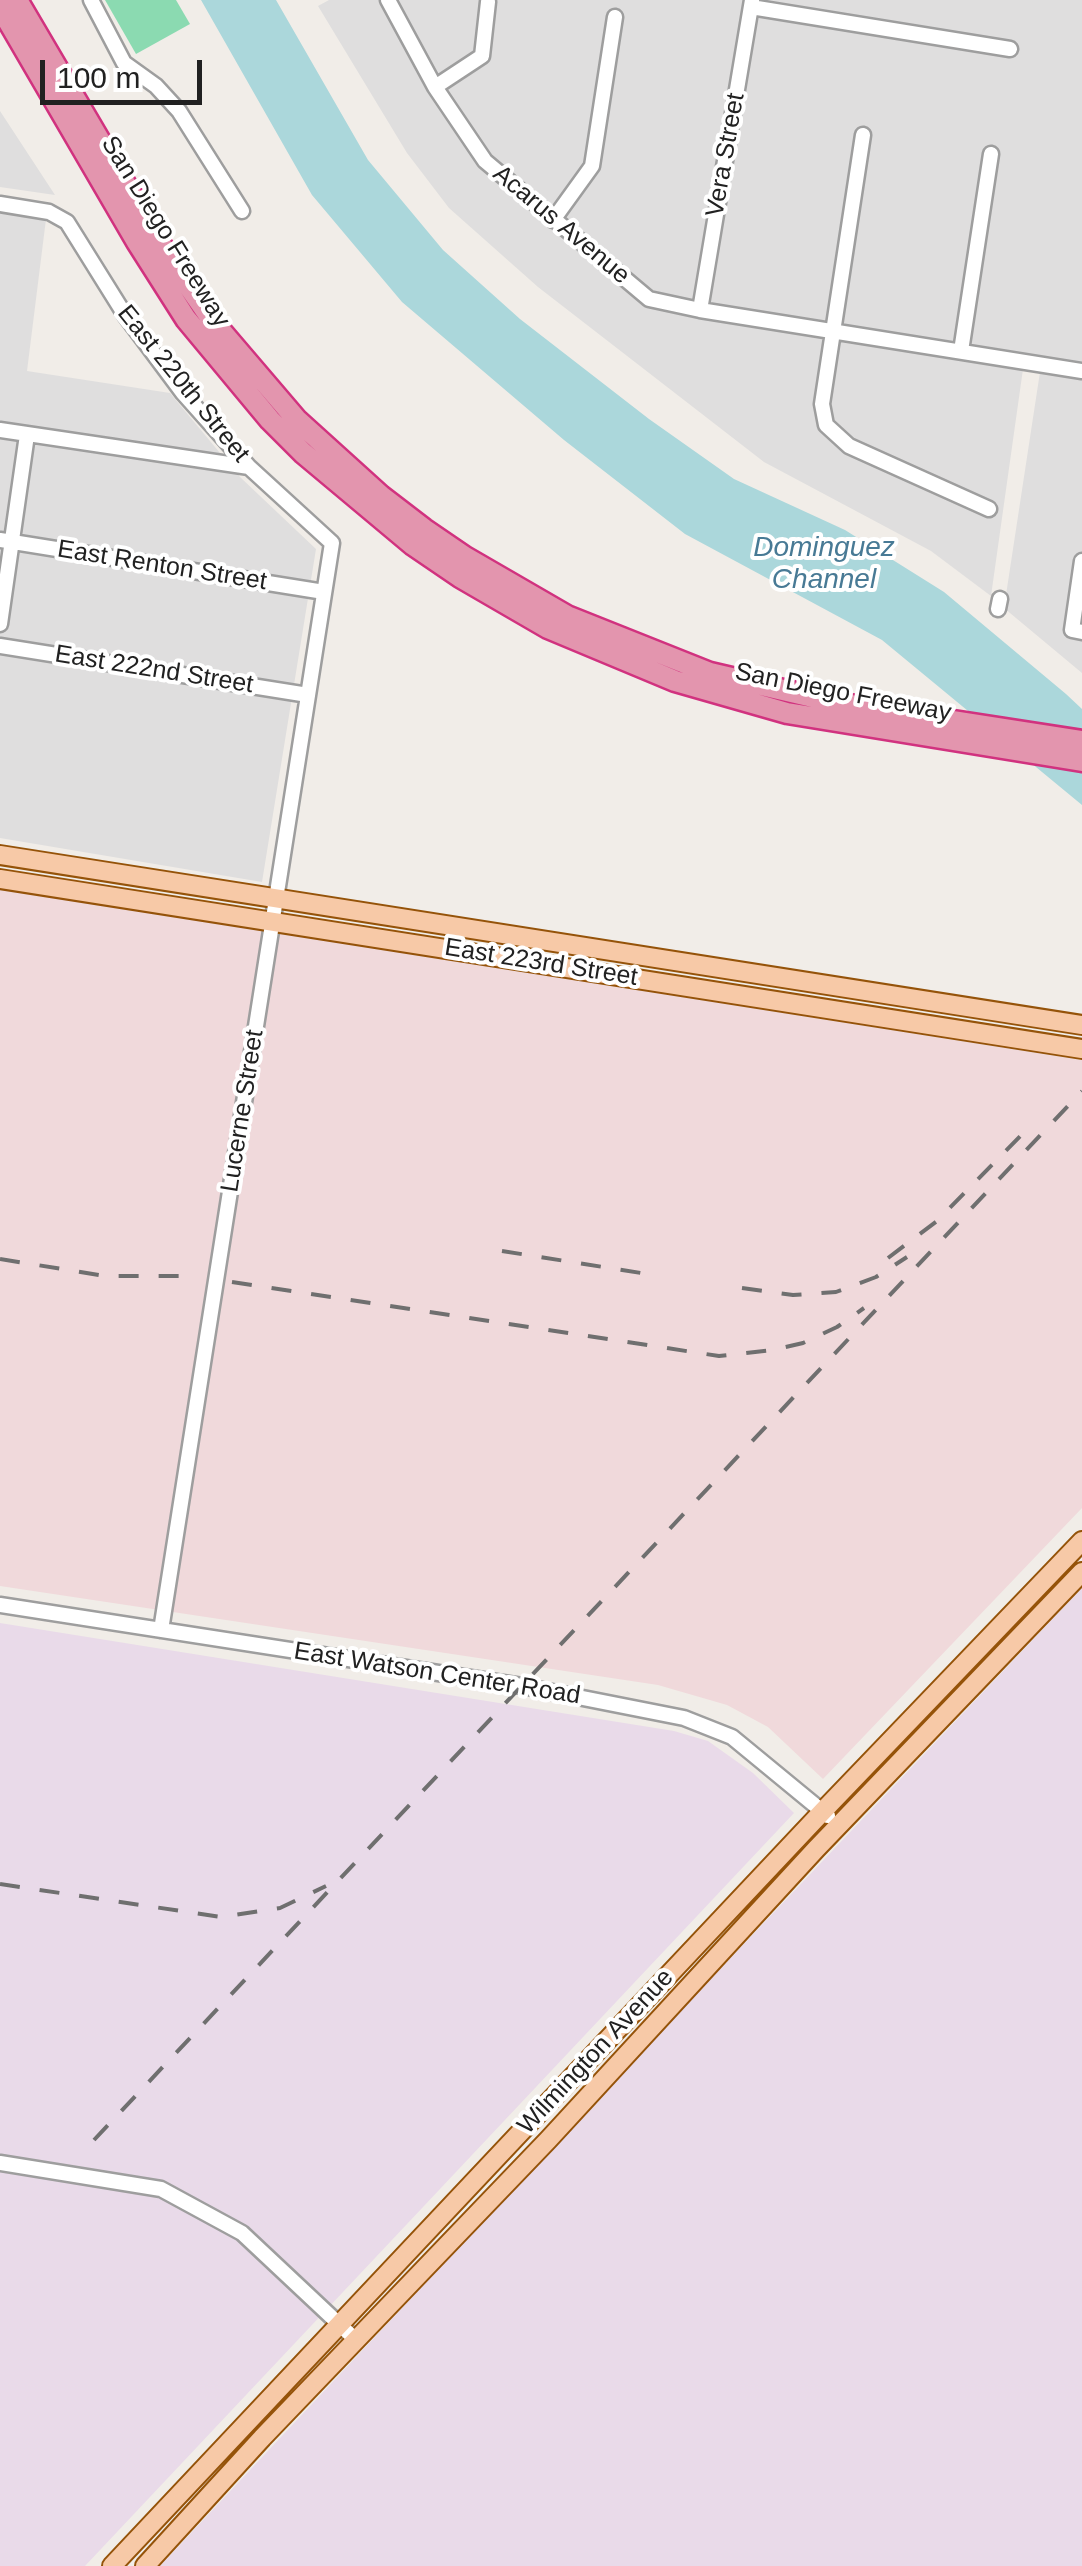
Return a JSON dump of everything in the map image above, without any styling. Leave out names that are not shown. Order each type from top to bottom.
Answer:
[{"type":"highway","points":[[14,0],[149,241],[193,308],[291,424],[371,498],[460,562],[516,597],[620,648],[718,681],[811,706],[952,720],[1082,745]]},
{"type":"highway","name":"San Diego Freeway","points":[[31,0],[186,263],[225,318],[322,428],[396,492],[478,552],[556,597],[646,638],[752,672],[952,720],[1082,730]]},
{"type":"highway","name":"San Diego Freeway","points":[[0,8],[129,230],[186,319],[246,393],[303,453],[414,545],[548,628],[675,681],[787,713],[1040,754],[1082,765]]},
{"type":"main road","name":"East 223rd Street","points":[[0,856],[1082,1025]]},
{"type":"main road","name":"East 223rd Street","points":[[0,879],[1082,1049]]},
{"type":"main road","name":"Wilmington Avenue","points":[[112,2566],[1082,1540]]},
{"type":"main road","name":"Wilmington Avenue","points":[[145,2566],[1082,1572]]},
{"type":"street","points":[[91,0],[124,63],[156,86],[179,110],[242,210]]},
{"type":"street","name":"Acarus Avenue","points":[[388,0],[435,87],[485,161],[649,299],[700,310]]},
{"type":"street","points":[[435,87],[482,56],[488,2]]},
{"type":"street","points":[[752,4],[1010,49]]},
{"type":"street","name":"Vera Street","points":[[700,310],[752,4]]},
{"type":"street","points":[[553,220],[592,166],[614,17]]},
{"type":"street","points":[[863,135],[822,404],[826,425],[835,436],[989,509]]},
{"type":"street","points":[[961,351],[992,154]]},
{"type":"street","name":"East 220th Street","points":[[0,204],[49,212],[67,222],[125,315],[184,392],[249,467],[332,543],[324,592]]},
{"type":"street","points":[[700,310],[1082,370]]},
{"type":"street","points":[[0,430],[249,467]]},
{"type":"street","points":[[0,624],[6,542],[27,435]]},
{"type":"street","name":"East Renton Street","points":[[6,542],[324,592]]},
{"type":"street","points":[[1077,631],[1082,562]]},
{"type":"street","name":"Lucerne Street","points":[[161,1630],[324,592]]},
{"type":"street","name":"East 222nd Street","points":[[0,646],[308,695]]},
{"type":"street","name":"East Watson Center Road","points":[[0,1606],[532,1688],[689,1720],[732,1737],[840,1825]]},
{"type":"street","points":[[0,2163],[160,2189],[242,2232],[356,2340]]},
{"type":"shaded area","points":[[329,0],[1082,0],[1082,673],[1004,608],[1040,372],[1023,369],[991,596],[931,551],[764,462],[538,287],[449,208],[407,153],[318,6]]},
{"type":"shaded area","points":[[0,111],[55,195],[0,187]]},
{"type":"shaded area","points":[[0,212],[46,219],[27,371],[170,393],[240,477],[316,549],[262,882],[0,838]]},
{"type":"shaded area","points":[[0,889],[1082,1060],[1082,1508],[823,1779],[768,1727],[727,1705],[658,1685],[0,1586]]},
{"type":"shaded area","points":[[1082,1588],[1082,2566],[160,2566],[721,1968]]},
{"type":"shaded area","points":[[0,1623],[674,1731],[708,1741],[753,1773],[794,1813],[85,2566],[0,2566]]},
{"type":"green space","points":[[105,0],[176,0],[190,24],[136,54]]},
{"type":"water","name":"Dominguez Channel","points":[[201,0],[276,0],[368,160],[443,250],[520,319],[734,479],[845,530],[944,592],[1066,694],[1082,709],[1082,805],[882,640],[685,534],[564,440],[402,302],[312,195]]},
{"type":"railway","points":[[94,2140],[1082,1091]]},
{"type":"railway","points":[[888,1258],[937,1221],[1034,1122]]},
{"type":"railway","points":[[502,1251],[641,1273]]},
{"type":"railway","points":[[742,1288],[793,1295],[836,1292],[876,1277],[907,1257]]},
{"type":"railway","points":[[0,1259],[105,1276],[191,1276]]},
{"type":"railway","points":[[232,1282],[719,1356],[803,1343],[837,1327],[864,1308]]},
{"type":"railway","points":[[0,1884],[221,1917],[280,1908],[326,1886]]}]
